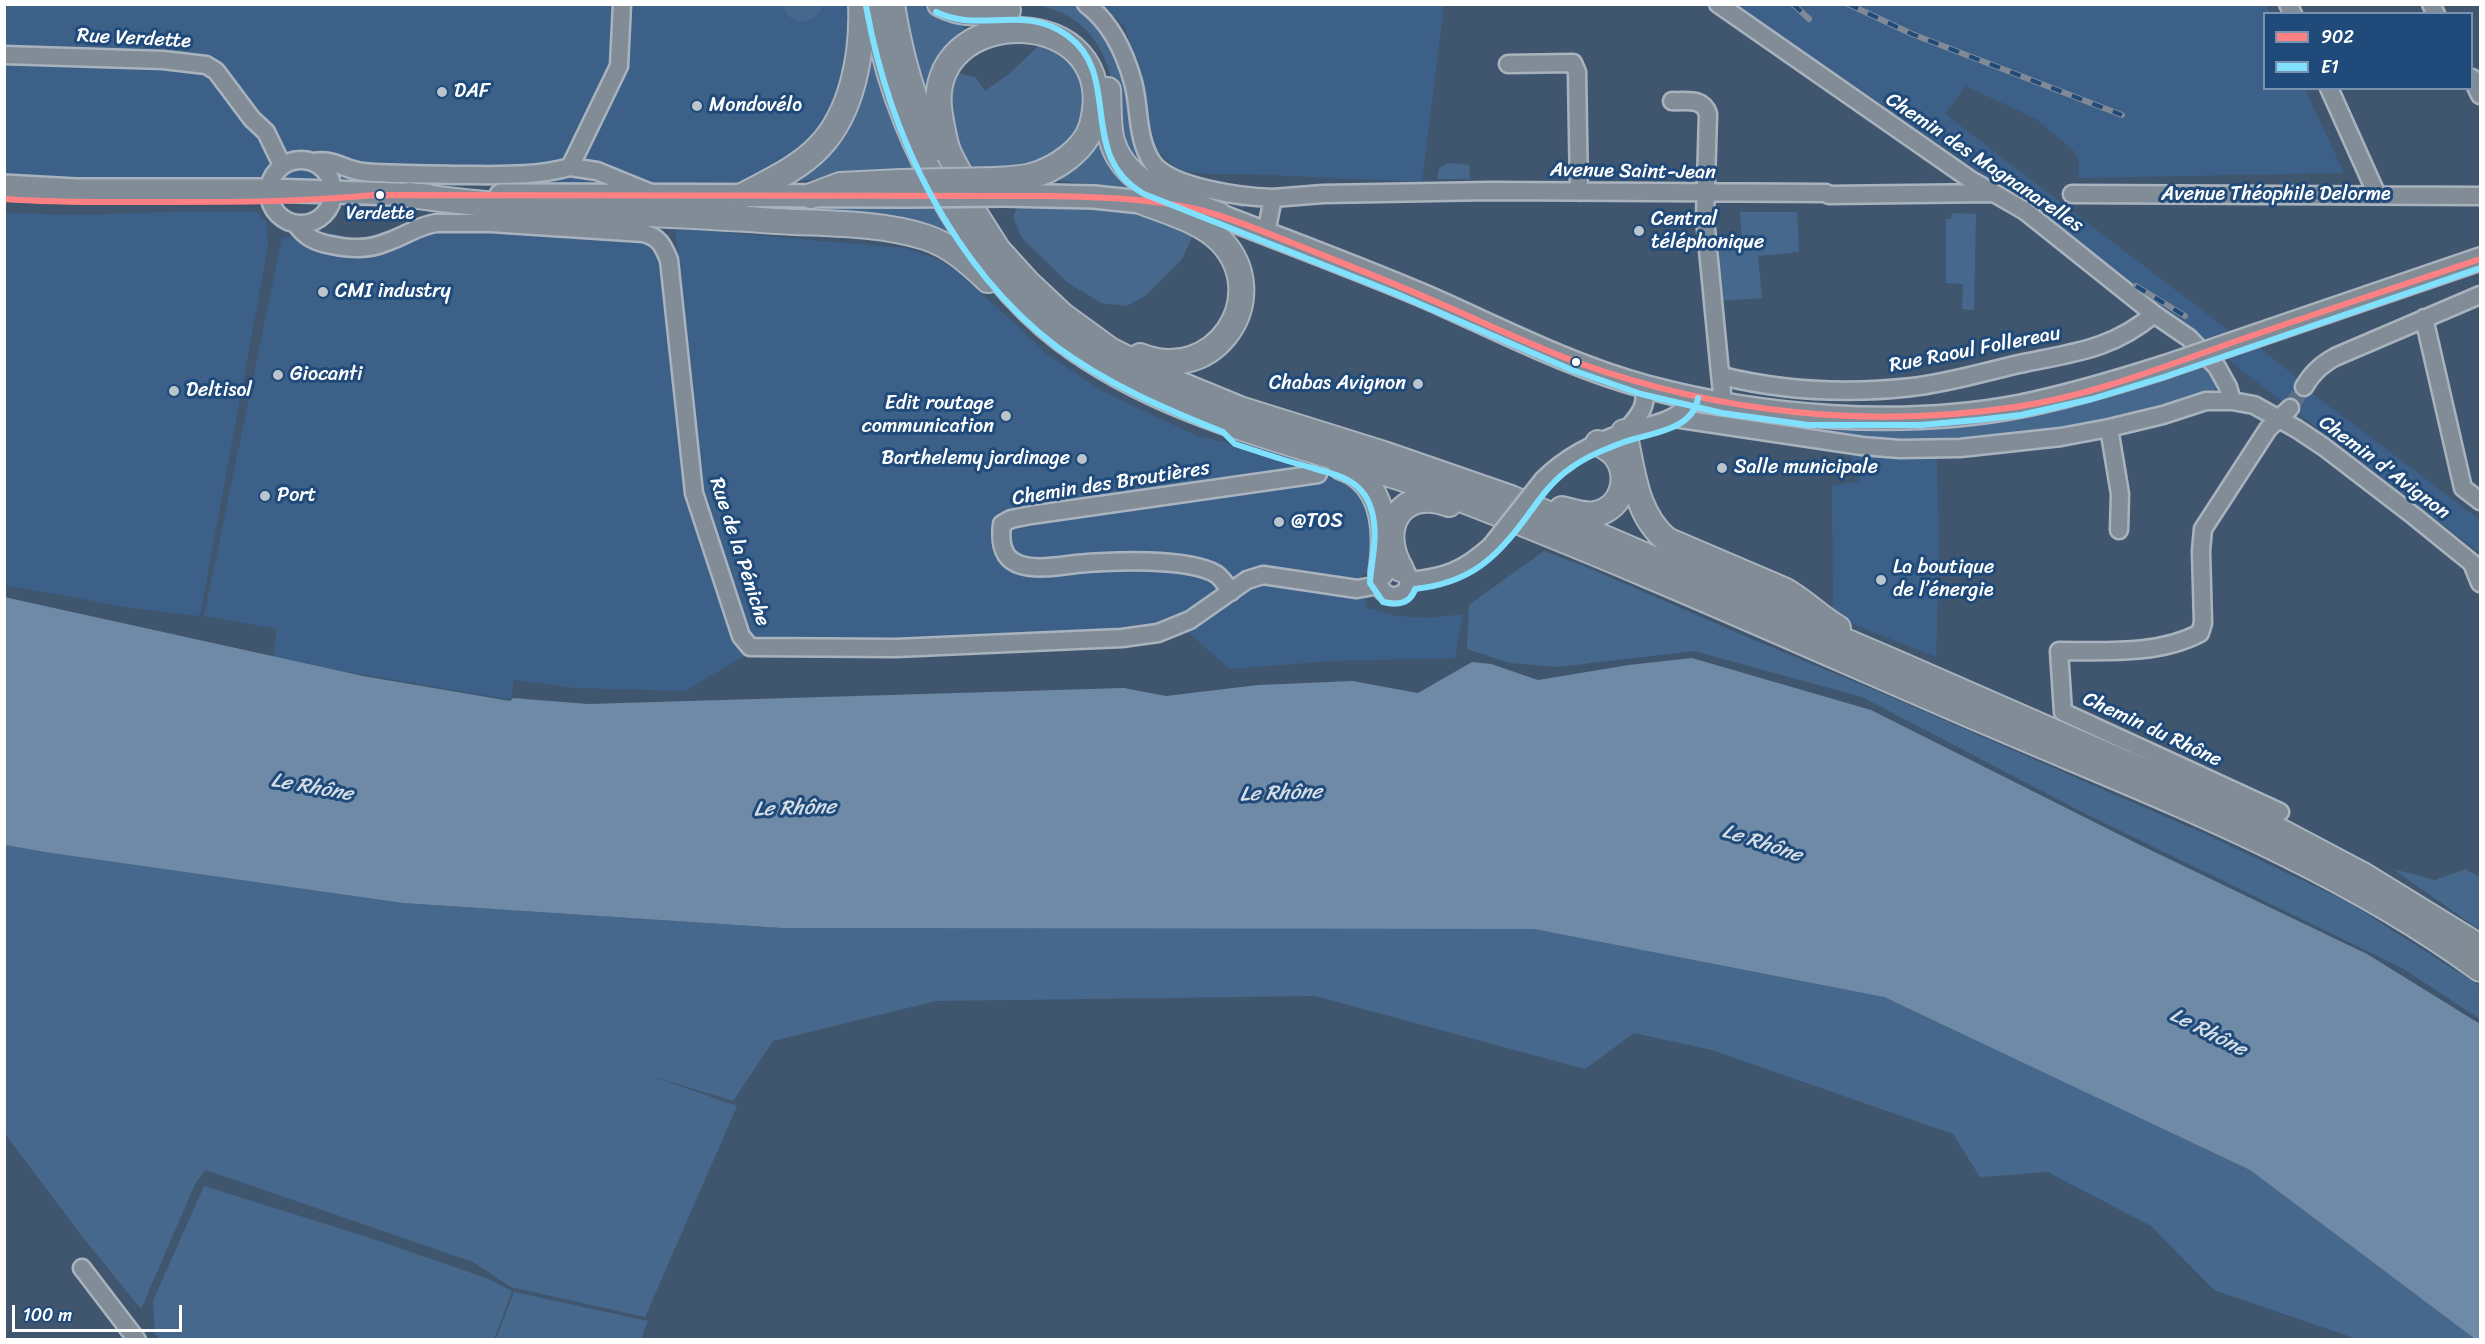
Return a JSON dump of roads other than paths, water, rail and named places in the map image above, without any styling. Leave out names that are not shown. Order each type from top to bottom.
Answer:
[{"type":"highway","points":[[742,196],[802,162],[820,147],[834,127],[845,105],[854,76],[859,46],[861,4]]},
{"type":"highway","points":[[875,4],[888,66],[905,120],[930,173],[952,210],[996,275],[1019,299],[1064,340],[1103,366],[1148,391],[1228,424],[1349,460],[1447,494],[1618,562],[2255,839],[2305,863],[2410,921],[2481,969]]},
{"type":"highway","points":[[892,4],[905,64],[932,141],[947,169],[995,245],[1028,283],[1062,315],[1110,350],[1167,379],[1240,409],[1384,454],[1511,498],[1899,664],[2276,829],[2361,874],[2481,947]]},
{"type":"highway","points":[[940,4],[947,8],[976,13],[1009,9],[1034,11],[1053,17],[1071,27],[1087,41],[1104,70],[1108,86],[1112,137],[1118,157],[1145,184],[1219,215]]},
{"type":"highway","points":[[811,196],[840,185],[904,189],[999,188],[1045,171],[1067,158],[1091,129],[1096,105],[1096,87],[1091,68],[1082,54],[1062,35],[1025,21],[1000,22],[985,27],[968,37],[949,58],[939,87],[938,100],[948,149],[984,215],[995,245],[1014,257],[1049,293],[1092,327],[1131,352],[1157,362],[1179,362],[1205,354],[1224,338],[1237,312],[1241,289],[1234,261],[1224,243],[1204,228],[1143,202]]},
{"type":"highway","points":[[410,195],[472,204],[706,216],[905,232],[926,238],[957,252],[1053,342],[1085,363],[1103,366]]},
{"type":"highway","points":[[1228,424],[1239,436],[1344,467],[1362,478],[1371,488],[1381,511],[1385,551],[1393,577]]},
{"type":"highway","points":[[1624,432],[1643,509],[1652,525],[1667,540],[1784,590],[1809,605],[1828,622],[1875,647],[1899,664]]},
{"type":"highway","points":[[1511,498],[1584,515],[1603,512],[1612,507],[1622,490],[1623,472],[1611,451],[1598,443]]},
{"type":"highway","points":[[1393,577],[1392,528],[1403,508],[1425,499],[1443,502],[1618,562]]},
{"type":"main road","points":[[4,186],[330,198],[374,195],[811,196]]},
{"type":"main road","points":[[999,188],[1143,202],[1219,215],[1400,286],[1576,362],[1644,386],[1723,404],[1808,416],[1910,416],[1976,411],[2019,406],[2090,390],[2164,368],[2481,259]]},
{"type":"main road","points":[[4,199],[78,202],[269,196]]},
{"type":"street","points":[[570,167],[618,66],[622,4]]},
{"type":"street","name":"Avenue Saint-Jean","points":[[1086,4],[1118,40],[1133,82],[1141,132],[1153,162],[1164,172],[1179,180],[1237,196],[1273,198],[1323,194],[1579,192],[1992,193]]},
{"type":"street","name":"Chemin des Magnanarelles","points":[[1718,4],[1924,148],[1992,193],[2025,211],[2154,314],[2189,338],[2217,367],[2228,387],[2232,401]]},
{"type":"street","name":"Rue Verdette","points":[[4,55],[163,60],[206,65],[216,71],[252,119],[266,132],[282,165]]},
{"type":"street","points":[[1508,64],[1573,63],[1577,72],[1579,192]]},
{"type":"street","points":[[2473,80],[2481,94]]},
{"type":"street","points":[[2330,90],[2377,195]]},
{"type":"street","points":[[1672,101],[1700,102],[1705,106],[1708,114],[1705,219],[1723,404]]},
{"type":"street","points":[[360,172],[330,198],[310,222],[296,224],[283,219],[275,212],[269,196],[273,176],[282,165],[292,160],[314,162],[323,160],[360,172],[425,174],[540,174],[570,167],[597,171],[658,196]]},
{"type":"street","points":[[314,162],[323,168],[330,198],[326,232],[334,245]]},
{"type":"street","name":"Avenue Théophile Delorme","points":[[2072,194],[2481,196]]},
{"type":"street","points":[[1266,233],[1273,198]]},
{"type":"street","name":"Rue de la Péniche","points":[[334,245],[368,248],[388,242],[422,225],[436,223],[563,226],[655,236],[663,245],[669,260],[694,493],[741,636],[750,647],[764,649],[896,648],[1122,638],[1158,633],[1190,620],[1231,592]]},
{"type":"street","points":[[296,224],[304,235],[320,243],[334,245]]},
{"type":"street","points":[[2304,387],[2310,376],[2329,360],[2481,295]]},
{"type":"street","name":"Rue Raoul Follereau","points":[[1722,376],[1744,381],[1812,389],[1867,390],[1914,387],[2102,346],[2138,328],[2154,314]]},
{"type":"street","points":[[2424,318],[2463,488],[2481,501]]},
{"type":"street","points":[[1624,432],[1644,410],[1646,397],[1644,386]]},
{"type":"street","points":[[1231,592],[1247,580],[1263,575],[1357,589],[1393,577],[1432,580],[1454,573],[1474,562],[1491,546],[1544,480],[1573,455],[1624,432],[1668,420],[1688,404],[1689,397]]},
{"type":"street","name":"Chemin d'Avignon","points":[[1668,420],[1900,450],[2014,443],[2109,428],[2163,415],[2206,401],[2232,401],[2254,405],[2284,413],[2472,563],[2481,583]]},
{"type":"street","points":[[1644,410],[1668,420]]},
{"type":"street","name":"Chemin du Rhône","points":[[2280,812],[2063,712],[2060,651],[2101,651],[2168,646],[2200,633],[2203,623],[2201,551],[2203,529],[2268,429],[2284,413]]},
{"type":"street","points":[[2109,428],[2120,494],[2119,530]]},
{"type":"street","name":"Chemin des Broutières","points":[[1231,592],[1217,575],[1198,567],[1125,561],[1048,567],[1020,565],[1004,553],[1000,540],[1002,524],[1011,519],[1030,515],[1318,474]]},
{"type":"street","points":[[82,1268],[137,1340]]},
{"type":"water","name":"Le Rhône","points":[[4,597],[363,676],[510,701],[513,698],[588,704],[1124,688],[1166,696],[1258,685],[1352,681],[1418,693],[1472,662],[1491,664],[1538,680],[1629,665],[1692,658],[1871,710],[2140,845],[2367,954],[2480,1024],[2480,1339],[2475,1339],[2250,1170],[1884,997],[1534,929],[782,928],[403,903],[5,845]]},
{"type":"tunnel","points":[[2290,408],[2304,387]]},
{"type":"railway","points":[[1793,4],[1809,19]]},
{"type":"railway","points":[[1848,4],[1912,34],[2122,115]]},
{"type":"railway","points":[[2136,286],[2185,316]]},
{"type":"place","name":"DAF","points":[[442,92]]},
{"type":"place","name":"Mondovélo","points":[[697,106]]},
{"type":"place","name":"Verdette","points":[[380,195]]},
{"type":"place","name":"Central téléphonique","points":[[1639,231]]},
{"type":"place","name":"CMI industry","points":[[323,292]]},
{"type":"place","name":"Giocanti","points":[[278,375]]},
{"type":"place","name":"Chabas Avignon","points":[[1418,384]]},
{"type":"place","name":"Deltisol","points":[[174,391]]},
{"type":"place","name":"Edit routage communication","points":[[1006,416]]},
{"type":"place","name":"Barthelemy jardinage","points":[[1082,459]]},
{"type":"place","name":"Salle municipale","points":[[1722,468]]},
{"type":"place","name":"Port","points":[[265,496]]},
{"type":"place","name":"@TOS","points":[[1279,522]]},
{"type":"place","name":"La boutique de l’énergie","points":[[1881,580]]}]
